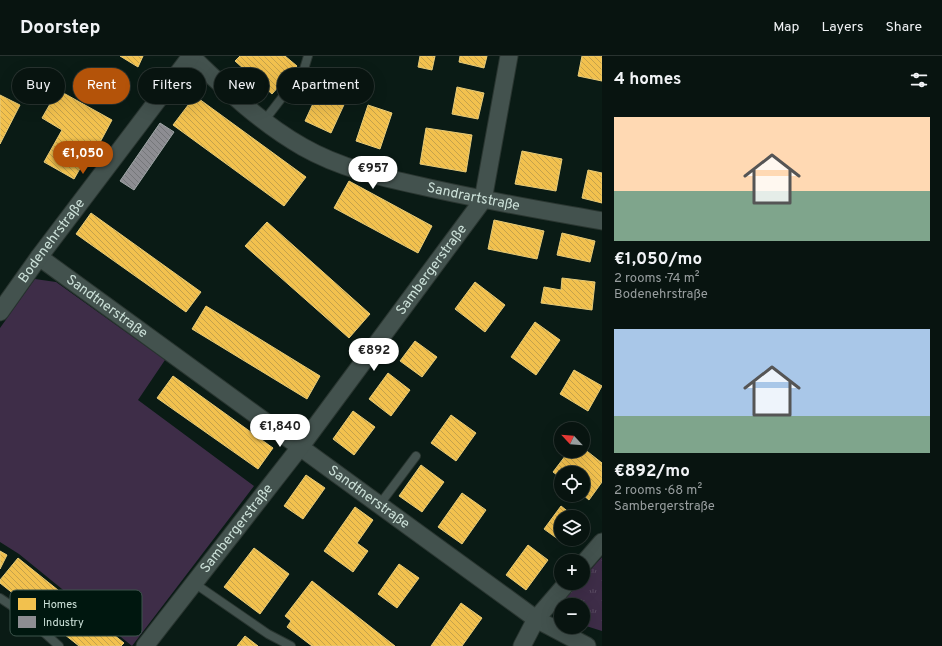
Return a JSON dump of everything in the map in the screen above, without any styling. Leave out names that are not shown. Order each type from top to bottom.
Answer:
[{"type":"street","name":"Sandrartstraße","points":[[191,56],[226,90],[264,121],[304,148],[362,172],[483,200],[602,220]]},
{"type":"street","name":"Bodenehrstraße","points":[[0,312],[39,256],[191,56]]},
{"type":"street","name":"Sambergerstraße","points":[[145,646],[301,446],[483,200],[509,56]]},
{"type":"street","name":"Sandtnerstraße","points":[[39,256],[536,619],[588,646]]},
{"type":"street","points":[[590,556],[602,542]]},
{"type":"street","points":[[522,646],[536,619],[561,590]]},
{"type":"lane","points":[[264,121],[304,69],[308,56]]},
{"type":"lane","points":[[380,504],[416,456]]},
{"type":"lane","points":[[194,583],[268,634],[291,646]]},
{"type":"lane","points":[[0,598],[10,605]]},
{"type":"lane","points":[[48,636],[59,646]]},
{"type":"green space","points":[[35,279],[56,282],[165,360],[138,400],[254,486],[142,633],[142,590],[63,590],[19,554],[0,542],[0,328]]},
{"type":"green space","points":[[602,557],[602,631],[590,627],[590,598],[564,598],[572,590],[590,590],[590,570]]},
{"type":"green space","points":[[120,636],[140,636],[132,646]]},
{"type":"building: Homes","points":[[120,56],[143,56],[138,67]]},
{"type":"building: Homes","points":[[240,56],[285,56],[297,66],[295,68],[277,68],[277,88],[272,94],[269,91],[269,68],[243,68],[235,61]]},
{"type":"building: Homes","points":[[420,56],[435,56],[432,70],[418,67]]},
{"type":"building: Homes","points":[[460,56],[487,56],[484,68],[459,62]]},
{"type":"building: Homes","points":[[582,56],[602,56],[602,81],[578,76]]},
{"type":"building: Homes","points":[[457,87],[484,93],[478,119],[452,114]]},
{"type":"building: Homes","points":[[65,94],[73,98],[73,104],[83,104],[112,120],[97,148],[93,146],[74,179],[44,162],[62,130],[42,118],[50,104],[65,104]]},
{"type":"building: Homes","points":[[0,95],[12,101],[12,104],[20,105],[0,144]]},
{"type":"building: Homes","points":[[189,104],[206,104],[306,177],[284,206],[173,125]]},
{"type":"building: Homes","points":[[313,104],[344,104],[331,133],[305,121]]},
{"type":"building: Homes","points":[[368,105],[392,113],[380,149],[356,141]]},
{"type":"building: Homes","points":[[426,128],[472,135],[466,172],[420,164]]},
{"type":"building: Homes","points":[[522,151],[562,159],[556,191],[515,184]]},
{"type":"building: Homes","points":[[588,170],[602,173],[602,203],[582,198]]},
{"type":"building: Homes","points":[[349,181],[432,226],[418,253],[334,208]]},
{"type":"building: Homes","points":[[91,213],[201,292],[186,312],[76,234]]},
{"type":"building: Homes","points":[[494,220],[544,231],[537,259],[488,249]]},
{"type":"building: Homes","points":[[267,222],[370,314],[349,338],[245,246]]},
{"type":"building: Homes","points":[[562,233],[595,241],[590,262],[557,255]]},
{"type":"building: Homes","points":[[562,278],[595,282],[592,310],[541,303],[544,287],[561,290]]},
{"type":"building: Homes","points":[[475,282],[505,305],[485,332],[455,309]]},
{"type":"building: Homes","points":[[206,306],[320,376],[307,399],[192,329]]},
{"type":"building: Homes","points":[[535,322],[560,340],[536,375],[511,357]]},
{"type":"building: Homes","points":[[415,341],[437,357],[422,377],[400,361]]},
{"type":"building: Homes","points":[[574,370],[602,386],[588,411],[560,394]]},
{"type":"building: Homes","points":[[388,373],[410,390],[391,416],[369,399]]},
{"type":"building: Homes","points":[[173,376],[273,448],[258,469],[157,398]]},
{"type":"building: Homes","points":[[353,411],[375,427],[354,455],[333,439]]},
{"type":"building: Homes","points":[[451,415],[476,433],[456,461],[431,443]]},
{"type":"building: Homes","points":[[590,454],[602,463],[602,482],[590,499],[590,466],[558,466],[564,458],[590,458]]},
{"type":"building: Homes","points":[[421,465],[444,482],[422,512],[399,496]]},
{"type":"building: Homes","points":[[306,475],[325,488],[303,519],[284,506]]},
{"type":"building: Homes","points":[[462,493],[486,510],[462,544],[438,527]]},
{"type":"building: Homes","points":[[561,506],[566,510],[558,510]]},
{"type":"building: Homes","points":[[355,507],[373,520],[357,543],[368,551],[353,572],[324,551]]},
{"type":"building: Homes","points":[[554,515],[554,536],[544,529]]},
{"type":"building: Homes","points":[[528,545],[548,560],[526,590],[506,575]]},
{"type":"building: Homes","points":[[254,548],[289,574],[260,614],[224,587]]},
{"type":"building: Homes","points":[[0,551],[7,555],[0,569]]},
{"type":"building: Homes","points":[[18,558],[58,590],[10,591],[0,583],[0,580]]},
{"type":"building: Homes","points":[[399,564],[419,578],[397,608],[378,594]]},
{"type":"building: Homes","points":[[312,581],[395,646],[312,646],[287,627],[291,621],[285,616]]},
{"type":"building: Homes","points":[[461,603],[482,618],[462,646],[431,646]]},
{"type":"building: Homes","points":[[66,636],[115,636],[124,643],[121,646],[79,646]]},
{"type":"building: Homes","points":[[245,636],[258,646],[237,646]]},
{"type":"building: Industry","points":[[160,123],[174,132],[134,190],[120,181]]}]
